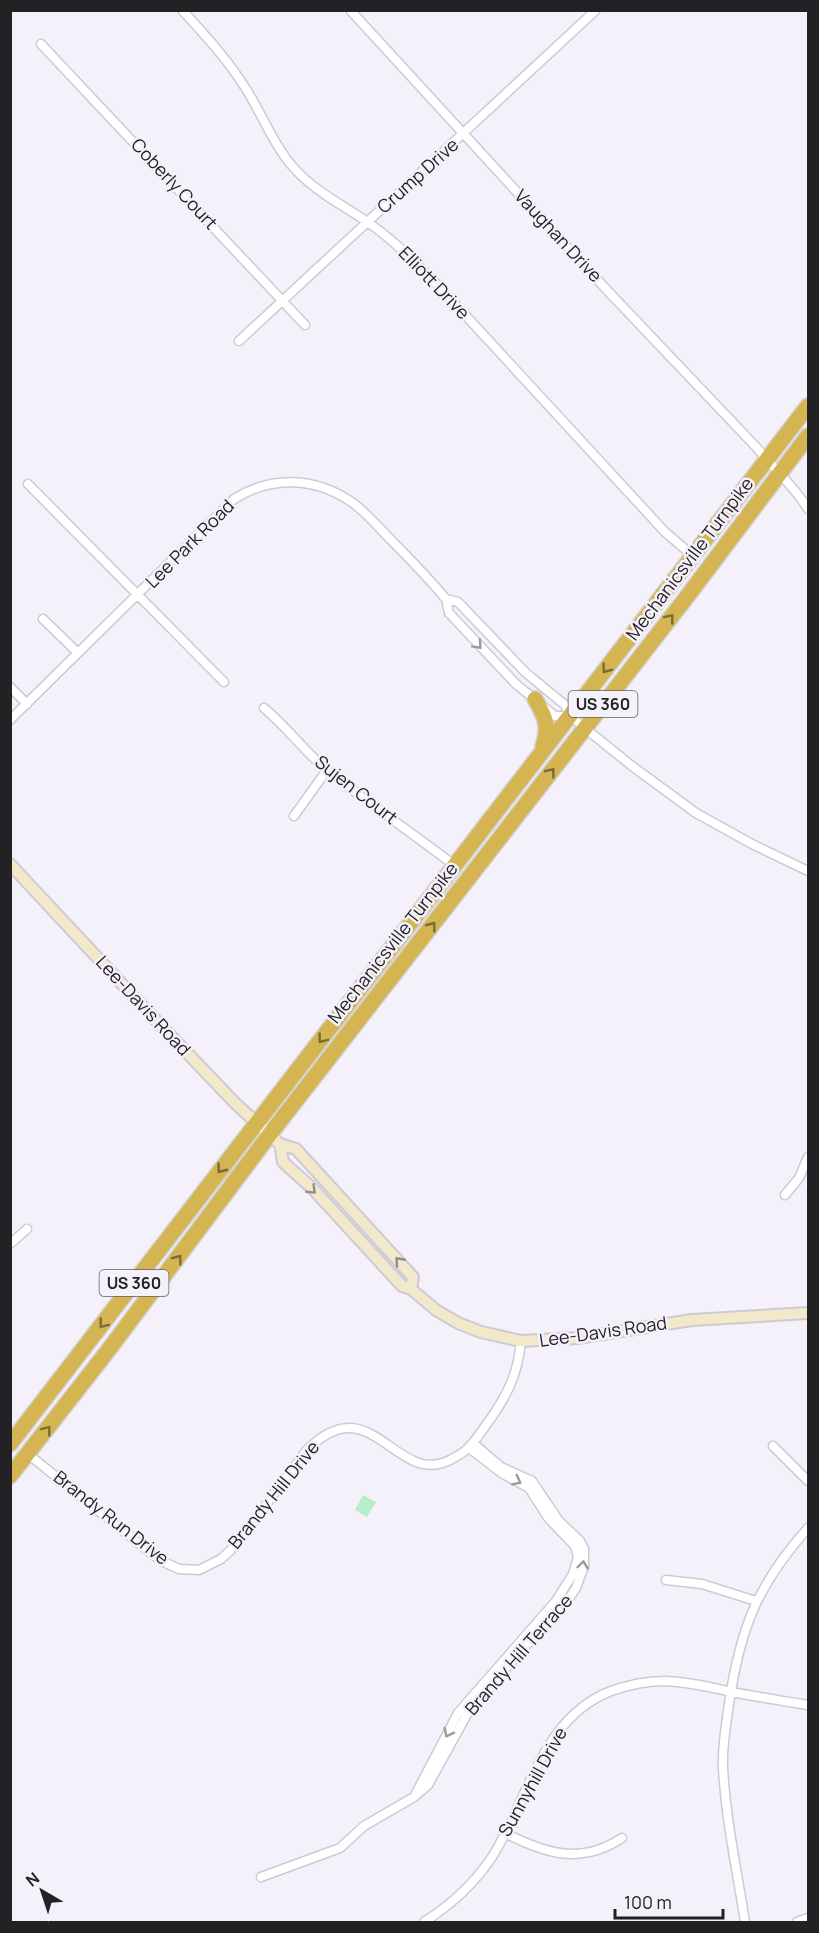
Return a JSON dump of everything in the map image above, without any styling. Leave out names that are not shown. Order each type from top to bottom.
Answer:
[{"type":"highway","name":"Mechanicsville Turnpike","points":[[11,1440],[808,406]]},
{"type":"highway","name":"Mechanicsville Turnpike","points":[[10,1476],[275,1139],[584,728],[808,436]]},
{"type":"highway","points":[[535,699],[547,724],[546,738],[539,756]]},
{"type":"main road","name":"Lee-Davis Road","points":[[10,864],[149,1013],[257,1122],[275,1139],[296,1149],[414,1277],[411,1289]]},
{"type":"main road","name":"Lee-Davis Road","points":[[275,1139],[283,1162],[313,1189],[402,1286],[411,1289],[436,1310],[458,1323],[481,1332],[520,1341],[577,1338],[692,1320],[808,1313]]},
{"type":"main road","points":[[334,1212],[366,1236],[376,1236]]},
{"type":"main road","points":[[11,1440],[28,1454]]},
{"type":"street","name":"Elliott Drive","points":[[182,10],[231,67],[276,143],[293,167],[326,196],[386,236],[432,279],[665,532],[693,556]]},
{"type":"street","name":"Vaughan Drive","points":[[350,10],[779,475],[791,485],[808,509]]},
{"type":"street","name":"Crump Drive","points":[[239,341],[596,10]]},
{"type":"street","name":"Coberly Court","points":[[42,44],[305,326]]},
{"type":"street","name":"Lee Park Road","points":[[10,720],[234,500],[261,486],[294,481],[327,489],[355,504],[366,513],[446,599],[449,613],[492,660],[555,716],[570,716],[565,705],[525,673],[458,602],[446,599]]},
{"type":"street","points":[[28,484],[224,682]]},
{"type":"street","points":[[43,619],[78,653]]},
{"type":"street","points":[[10,687],[27,704]]},
{"type":"street","name":"Sujen Court","points":[[264,708],[283,724],[327,770],[454,865]]},
{"type":"street","points":[[570,716],[696,813],[808,871]]},
{"type":"street","points":[[294,816],[327,770]]},
{"type":"street","points":[[785,1195],[799,1178],[808,1157]]},
{"type":"street","points":[[10,1244],[27,1229]]},
{"type":"street","name":"Brandy Hill Drive","points":[[199,1570],[221,1559],[234,1547],[306,1451],[320,1437],[331,1431],[352,1428],[364,1430],[377,1436],[413,1461],[431,1465],[446,1462],[471,1446],[508,1392],[518,1364],[520,1341]]},
{"type":"street","name":"Brandy Hill Terrace","points":[[261,1877],[340,1848],[364,1826],[414,1797],[428,1785],[471,1707],[576,1588],[584,1566],[584,1549],[580,1541],[554,1515],[532,1481],[501,1467],[471,1446]]},
{"type":"street","points":[[773,1446],[808,1481]]},
{"type":"street","name":"Brandy Run Drive","points":[[28,1454],[153,1555],[178,1569],[199,1570]]},
{"type":"street","points":[[745,1923],[723,1766],[723,1745],[731,1691],[741,1640],[756,1601],[777,1565],[808,1528]]},
{"type":"street","points":[[666,1580],[702,1584],[756,1601]]},
{"type":"street","name":"Sunnyhill Drive","points":[[424,1923],[471,1884],[493,1856],[554,1737],[570,1717],[590,1701],[618,1688],[650,1682],[684,1682],[808,1705]]},
{"type":"street","points":[[505,1833],[535,1847],[562,1854],[591,1852],[622,1838]]},
{"type":"street","points":[[797,1923],[808,1918]]},
{"type":"green space","points":[[363,1495],[376,1502],[367,1517],[355,1510]]}]
